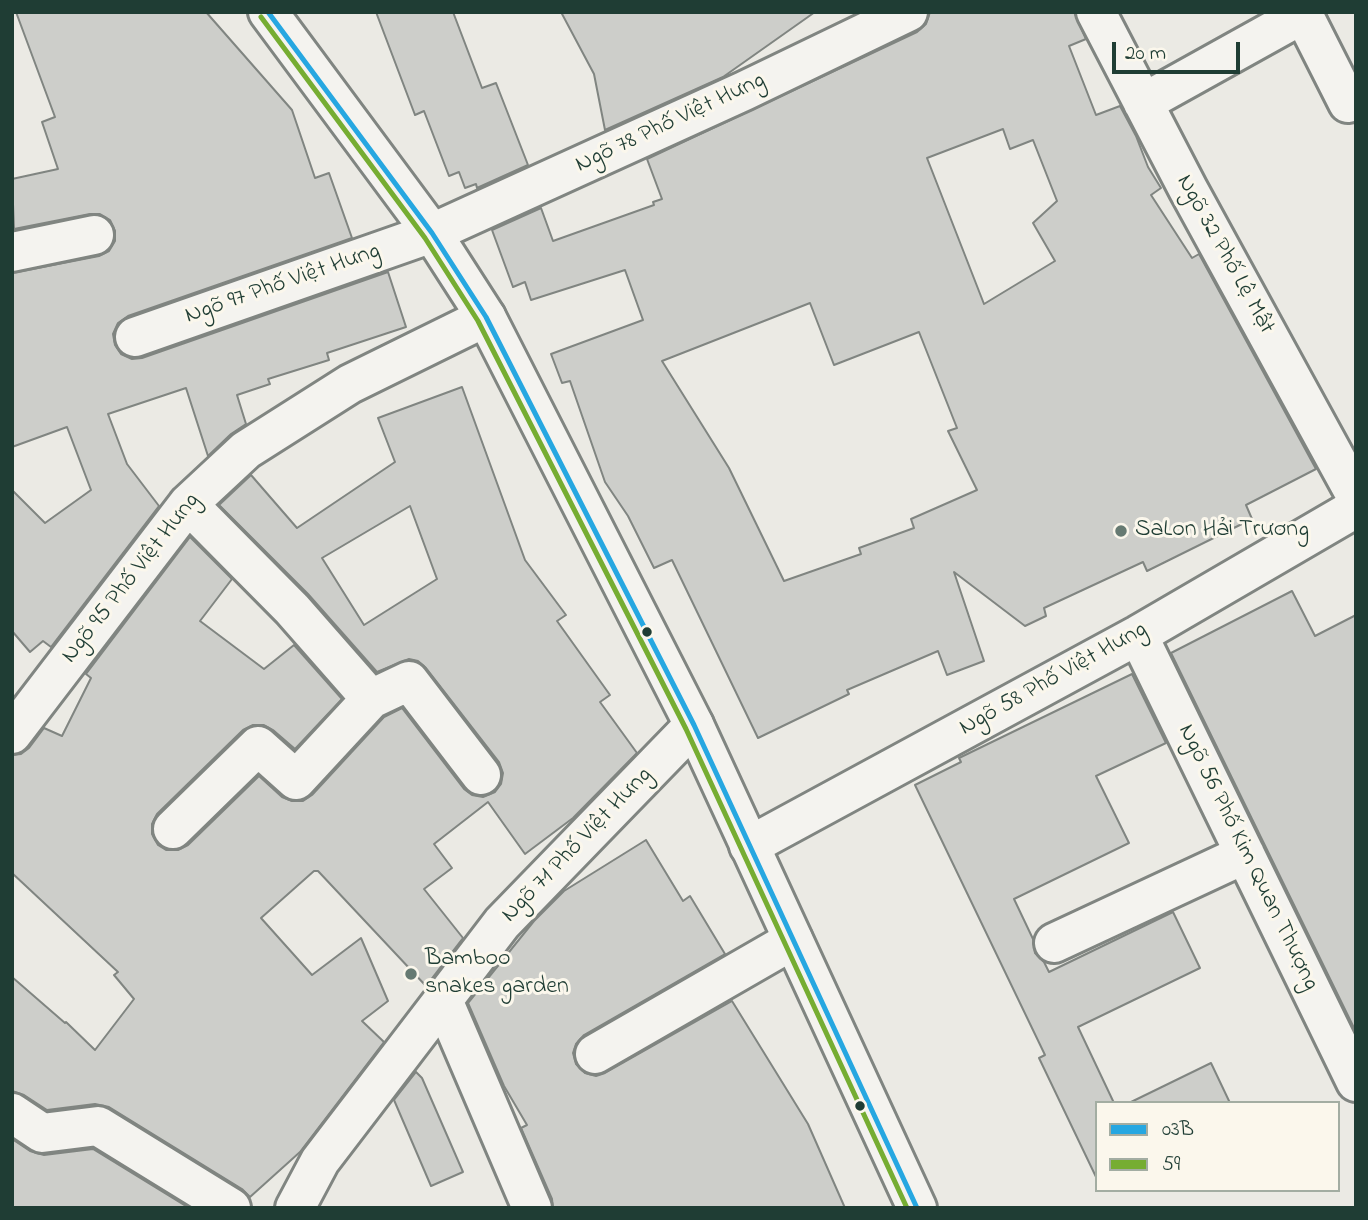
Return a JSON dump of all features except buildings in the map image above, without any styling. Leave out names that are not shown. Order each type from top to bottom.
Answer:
[{"type":"street","points":[[268,12],[432,233],[486,317],[694,726],[917,1208]]},
{"type":"street","name":"Ngõ 78 Phố Việt Hưng","points":[[432,233],[744,91],[908,12]]},
{"type":"street","name":"Ngõ 32 Phố Lệ Mật","points":[[1096,12],[1356,496]]},
{"type":"street","points":[[1143,103],[1296,18],[1302,12],[1348,103]]},
{"type":"street","name":"Ngõ 97 Phố Việt Hưng","points":[[135,337],[432,233]]},
{"type":"street","points":[[12,252],[94,235]]},
{"type":"street","name":"Ngõ 95 Phố Việt Hưng","points":[[12,734],[188,504],[246,450],[350,384],[486,317]]},
{"type":"street","points":[[188,504],[292,609],[371,699]]},
{"type":"street","name":"Ngõ 58 Phố Việt Hưng","points":[[749,846],[1138,635],[1356,508]]},
{"type":"street","name":"Ngõ 56 Phố Kim Quan Thượng","points":[[1138,635],[1356,1082]]},
{"type":"street","points":[[173,829],[258,746],[296,780],[371,699],[409,681],[481,775]]},
{"type":"street","name":"Ngõ 71 Phố Việt Hưng","points":[[295,1208],[320,1161],[502,923],[694,726]]},
{"type":"street","points":[[1054,943],[1245,854]]},
{"type":"street","points":[[595,1054],[793,940]]},
{"type":"street","points":[[443,1000],[532,1208]]},
{"type":"street","points":[[12,1113],[42,1133],[98,1126],[231,1208]]},
{"type":"transit line","name":"03B","points":[[268,12],[432,233],[486,317],[694,725],[917,1208]]},
{"type":"transit line","name":"59","points":[[261,17],[425,238],[478,321],[686,729],[907,1208]]},
{"type":"place","name":"SaLon Hải Trương","points":[[1121,531]]},
{"type":"place","name":"Bamboo snakes garden","points":[[411,974]]}]
